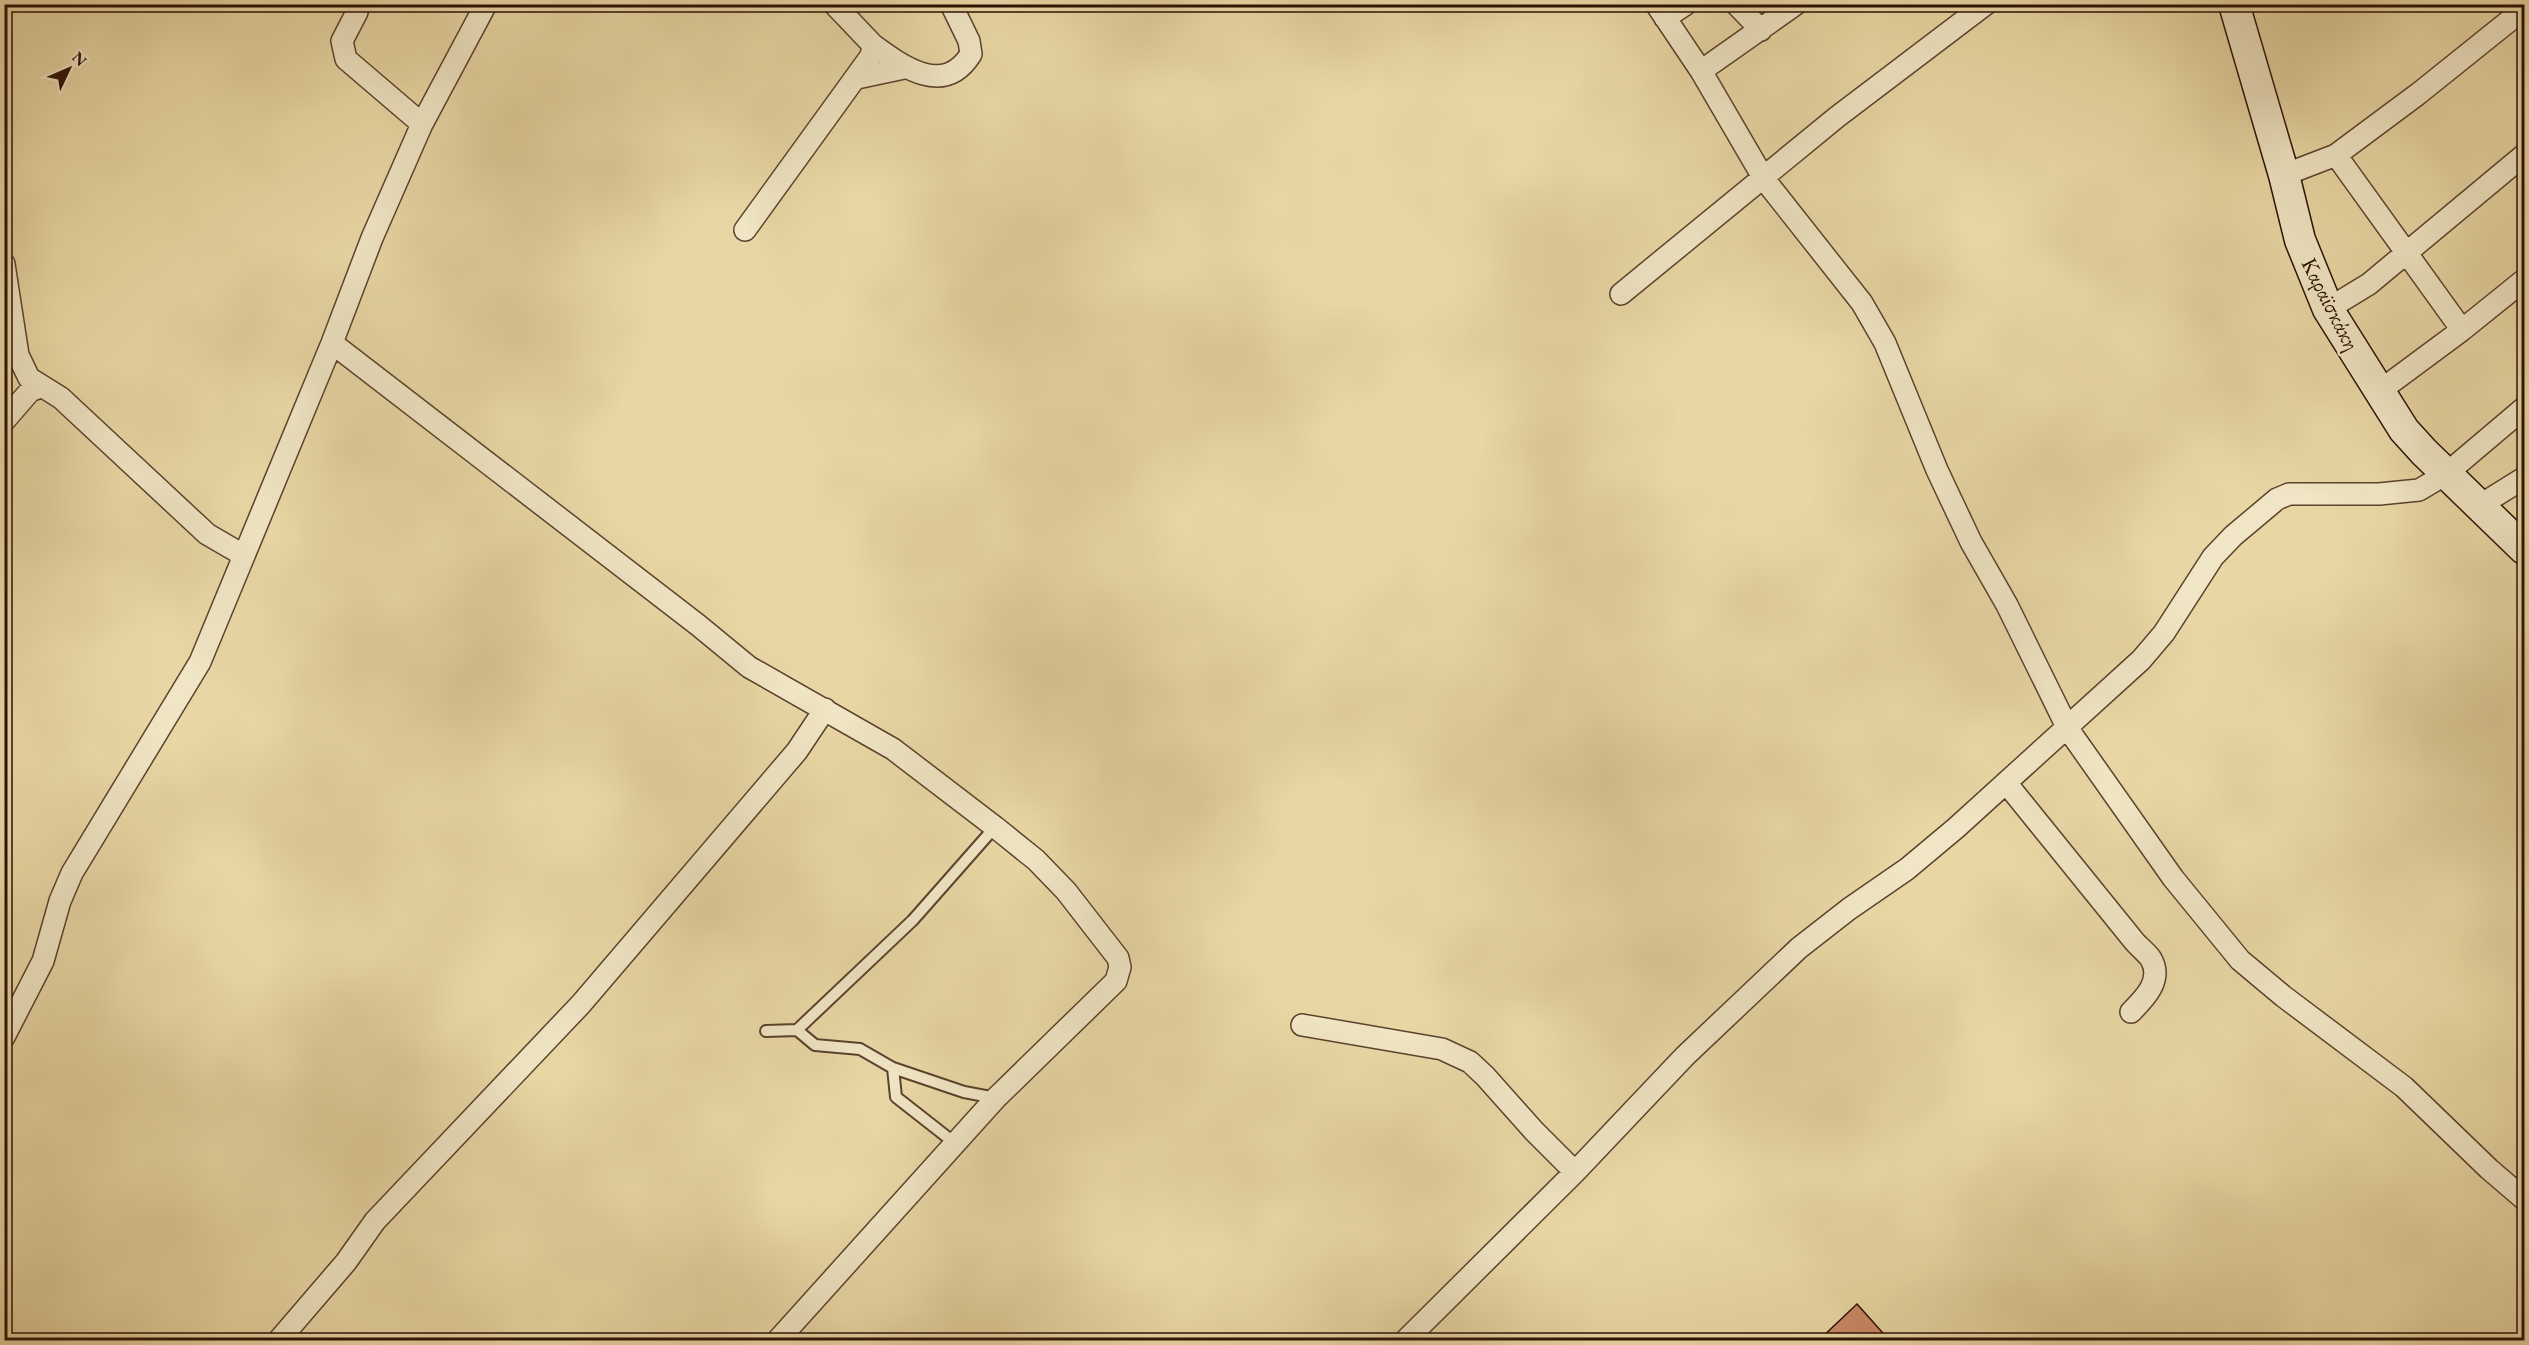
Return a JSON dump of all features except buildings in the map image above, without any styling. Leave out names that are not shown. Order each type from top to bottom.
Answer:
[{"type":"street","points":[[355,4],[357,12],[342,40],[346,59],[422,124]]},
{"type":"street","points":[[6,1029],[43,961],[60,901],[72,873],[200,662],[332,343],[372,238],[422,124],[486,4]]},
{"type":"street","points":[[834,4],[873,45],[904,68],[924,74],[945,76],[962,68],[971,54],[969,41],[951,4]]},
{"type":"street","points":[[1686,4],[1661,11],[1701,71],[1764,179],[1862,303],[1885,343],[1946,491],[1971,542],[2007,605],[2068,729],[2173,878],[2240,960],[2283,996],[2404,1087],[2489,1169],[2524,1199]]},
{"type":"street","points":[[1736,4],[1761,30]]},
{"type":"street","points":[[1701,71],[1796,4]]},
{"type":"street","points":[[1621,294],[1837,117],[1986,4]]},
{"type":"street","name":"Καραϊσκάκη","points":[[2234,4],[2300,240],[2328,309],[2404,430],[2445,474],[2524,549]]},
{"type":"street","points":[[2283,175],[2336,155],[2418,94],[2524,9]]},
{"type":"street","points":[[745,230],[857,78],[871,56],[873,45]]},
{"type":"street","points":[[857,78],[904,68]]},
{"type":"street","points":[[2336,155],[2462,330]]},
{"type":"street","points":[[2328,309],[2369,284],[2406,255],[2524,155]]},
{"type":"street","points":[[4,264],[18,355],[29,378],[40,387],[61,398],[207,534],[243,555]]},
{"type":"street","points":[[2381,390],[2462,330],[2524,280]]},
{"type":"street","points":[[332,343],[698,625],[749,667],[893,749],[995,827],[1036,860],[1066,891],[1118,958],[1120,967],[1116,981],[996,1098],[778,1341]]},
{"type":"street","points":[[4,421],[30,391],[40,387]]},
{"type":"street","points":[[1407,1341],[1575,1172],[1685,1056],[1799,948],[1907,869],[2007,784],[2068,729],[2112,684],[2141,660],[2164,633],[2213,556],[2277,499],[2289,494],[2370,494],[2419,490],[2445,474],[2524,408]]},
{"type":"street","points":[[2479,507],[2524,478]]},
{"type":"street","points":[[279,1341],[346,1262],[375,1221],[581,1004],[797,751],[825,709]]},
{"type":"street","points":[[2007,784],[2134,942],[2151,959],[2154,983],[2149,994],[2131,1012]]},
{"type":"street","points":[[1302,1025],[1442,1049],[1470,1062],[1575,1172]]},
{"type":"lane","points":[[766,1031],[797,1030],[913,920],[995,827]]},
{"type":"lane","points":[[797,1030],[815,1045],[860,1049],[893,1068],[964,1092],[996,1098]]},
{"type":"lane","points":[[893,1068],[896,1097],[956,1144]]}]
